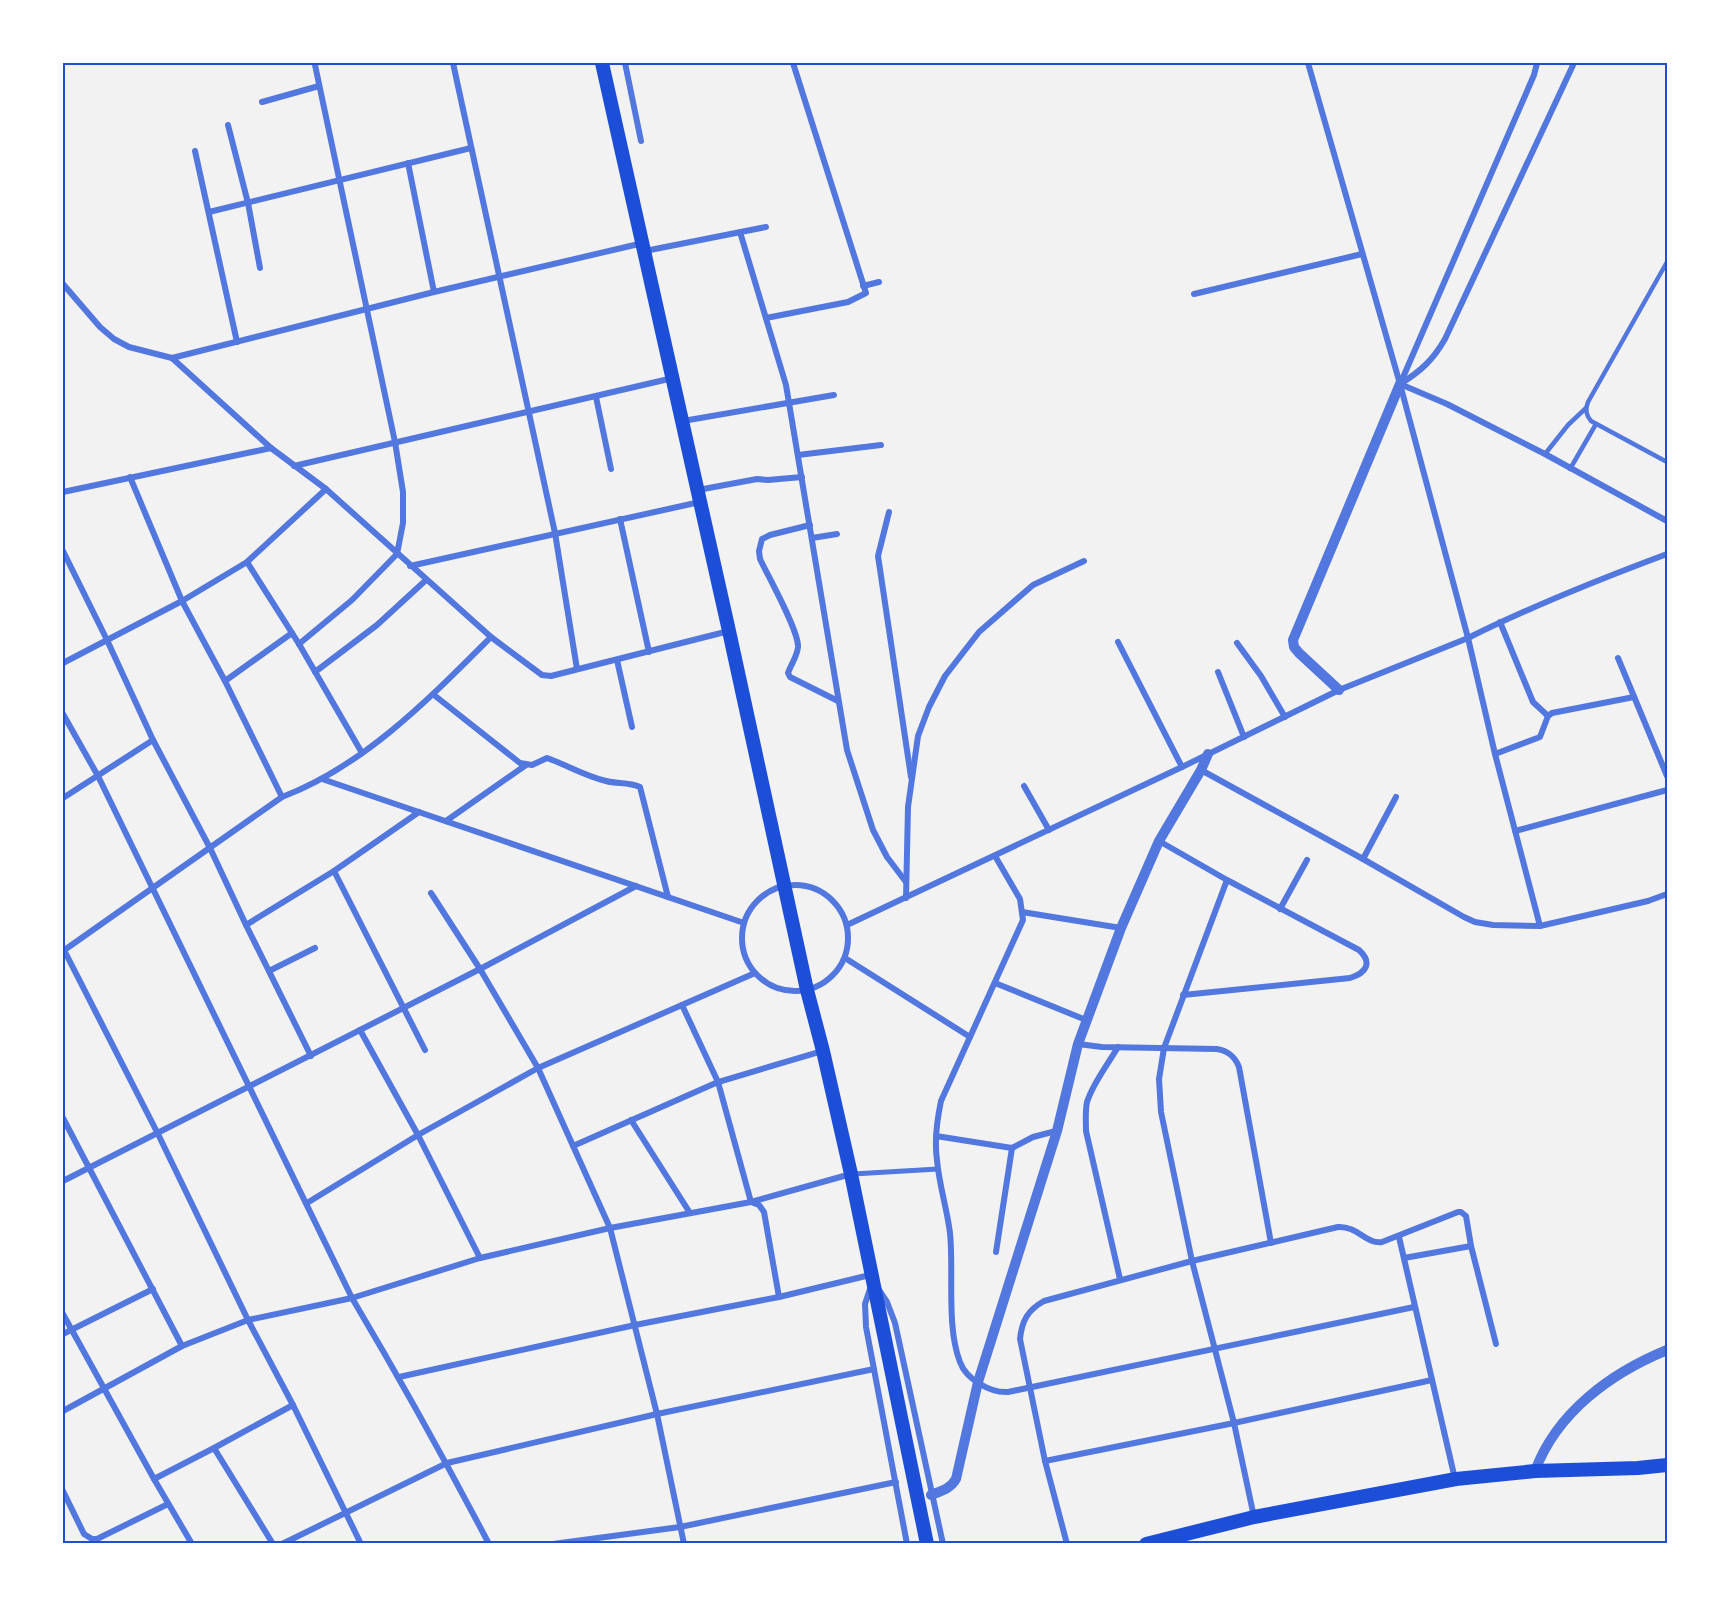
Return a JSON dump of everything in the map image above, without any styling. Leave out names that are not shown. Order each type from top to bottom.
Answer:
[{"type":"main road","points":[[602,63],[807,990],[851,1174],[926,1538]]},
{"type":"main road","points":[[1146,1544],[1254,1517],[1456,1479],[1535,1471],[1667,1465]]},
{"type":"street","points":[[453,63],[555,533],[577,669]]},
{"type":"street","points":[[625,63],[641,141]]},
{"type":"street","points":[[766,318],[848,302],[866,293],[793,63]]},
{"type":"street","points":[[1308,63],[1400,384],[1468,638],[1495,754],[1540,926]]},
{"type":"street","points":[[1339,690],[1299,653],[1294,647],[1293,640],[1400,384],[1534,75],[1537,63]]},
{"type":"street","points":[[1400,384],[1418,374],[1445,339],[1575,64]]},
{"type":"street","points":[[299,644],[352,600],[397,554],[404,524],[403,492],[395,442],[315,65]]},
{"type":"street","points":[[262,102],[319,86]]},
{"type":"street","points":[[228,124],[248,203],[260,268]]},
{"type":"street","points":[[209,212],[471,148]]},
{"type":"street","points":[[195,151],[237,342]]},
{"type":"street","points":[[408,163],[434,292]]},
{"type":"street","points":[[172,358],[434,292],[644,247],[766,227]]},
{"type":"street","points":[[740,232],[786,385],[847,750],[868,820],[887,857],[906,882]]},
{"type":"street","points":[[1194,294],[1362,254]]},
{"type":"street","points":[[863,286],[879,282]]},
{"type":"street","points":[[63,284],[100,327],[114,339],[129,347],[172,358],[271,448],[326,489],[491,637],[542,675],[551,676],[729,631]]},
{"type":"street","points":[[294,466],[673,378]]},
{"type":"street","points":[[1400,384],[1425,393],[1545,454],[1667,521]]},
{"type":"street","points":[[682,421],[834,395]]},
{"type":"street","points":[[596,397],[611,469]]},
{"type":"street","points":[[798,455],[881,445]]},
{"type":"street","points":[[63,492],[271,448]]},
{"type":"street","points":[[130,477],[182,601],[225,681],[282,797]]},
{"type":"street","points":[[411,566],[620,519],[758,479],[802,477]]},
{"type":"street","points":[[63,663],[182,601],[247,562],[326,489]]},
{"type":"street","points":[[889,512],[878,556],[912,783]]},
{"type":"street","points":[[620,519],[649,652]]},
{"type":"street","points":[[810,525],[762,539],[760,559],[795,630],[798,644],[796,658],[788,673],[790,677],[838,701]]},
{"type":"street","points":[[812,538],[837,534]]},
{"type":"street","points":[[63,551],[153,740],[210,848],[311,1056]]},
{"type":"street","points":[[847,925],[1182,767],[1339,690],[1468,638],[1610,575],[1667,554]]},
{"type":"street","points":[[906,898],[906,840],[918,736],[929,707],[945,676],[979,632],[1034,585],[1083,561]]},
{"type":"street","points":[[247,562],[299,644],[362,753]]},
{"type":"street","points":[[315,672],[377,625],[426,580]]},
{"type":"street","points":[[1500,622],[1533,702],[1548,716]]},
{"type":"street","points":[[225,681],[292,633]]},
{"type":"street","points":[[361,1544],[293,1405],[248,1320],[158,1134],[63,949],[282,797],[322,779],[362,753],[434,695],[491,637]]},
{"type":"street","points":[[1118,642],[1182,767]]},
{"type":"street","points":[[1237,643],[1261,676],[1285,717]]},
{"type":"street","points":[[1618,658],[1667,776]]},
{"type":"street","points":[[617,660],[632,727]]},
{"type":"street","points":[[1218,672],[1244,737]]},
{"type":"street","points":[[434,695],[515,760],[526,765],[547,758],[573,770],[607,781],[634,784],[640,787],[668,897]]},
{"type":"street","points":[[1495,754],[1540,737],[1548,716],[1552,713],[1634,697]]},
{"type":"street","points":[[63,714],[98,776],[352,1298],[447,1463],[489,1544]]},
{"type":"street","points":[[63,798],[153,740]]},
{"type":"street","points":[[931,1495],[953,1485],[956,1479],[978,1382],[1057,1131],[1086,1020],[1121,927],[1159,841],[1208,754]]},
{"type":"street","points":[[446,821],[526,765]]},
{"type":"street","points":[[1201,770],[1475,922],[1493,925],[1540,926],[1648,901],[1667,894]]},
{"type":"street","points":[[322,779],[744,923]]},
{"type":"street","points":[[1024,786],[1049,830]]},
{"type":"street","points":[[1515,831],[1667,790]]},
{"type":"street","points":[[1363,859],[1396,797]]},
{"type":"street","points":[[246,925],[334,871],[420,812]]},
{"type":"street","points":[[1159,841],[1280,909],[1359,950],[1367,962],[1363,972],[1359,975],[1342,979],[1184,995]]},
{"type":"street","points":[[995,856],[1020,899],[1023,920],[941,1101],[936,1125],[938,1169],[950,1233],[954,1337],[960,1362],[966,1372],[978,1382],[1002,1392],[1414,1307]]},
{"type":"street","points":[[1280,909],[1307,860]]},
{"type":"street","points":[[334,871],[425,1050]]},
{"type":"street","points":[[1227,880],[1164,1048],[1159,1094],[1192,1261],[1234,1423],[1254,1517]]},
{"type":"street","points":[[801,885],[823,893],[841,910],[847,925],[849,942],[845,958],[836,973],[823,984],[807,990],[793,991],[766,982],[755,973],[744,949],[742,936],[744,923],[750,910],[759,899],[784,886],[801,885]]},
{"type":"street","points":[[63,1181],[249,1088],[636,886]]},
{"type":"street","points":[[431,893],[480,969],[538,1068],[610,1228],[657,1414],[684,1544]]},
{"type":"street","points":[[1022,912],[1121,927]]},
{"type":"street","points":[[269,971],[315,948]]},
{"type":"street","points":[[845,958],[970,1037]]},
{"type":"street","points":[[307,1203],[418,1135],[538,1068],[755,973]]},
{"type":"street","points":[[995,982],[1086,1020]]},
{"type":"street","points":[[682,1005],[718,1082],[751,1202]]},
{"type":"street","points":[[360,1030],[418,1135],[480,1258]]},
{"type":"street","points":[[1078,1044],[1217,1049],[1225,1050],[1236,1060],[1271,1243]]},
{"type":"street","points":[[1118,1047],[1087,1102],[1086,1131],[1120,1280]]},
{"type":"street","points":[[573,1146],[718,1082],[823,1051]]},
{"type":"street","points":[[63,1118],[182,1346]]},
{"type":"street","points":[[632,1120],[690,1213]]},
{"type":"street","points":[[936,1136],[1012,1149],[1033,1137],[1057,1131]]},
{"type":"street","points":[[996,1252],[1012,1149]]},
{"type":"street","points":[[63,1411],[182,1346],[248,1320],[352,1298],[480,1258],[610,1228],[751,1202],[851,1174],[938,1169]]},
{"type":"street","points":[[751,1202],[759,1204],[764,1212],[779,1297]]},
{"type":"street","points":[[1067,1544],[1045,1461],[1020,1339],[1021,1327],[1026,1316],[1033,1307],[1044,1301],[1192,1261],[1338,1227],[1353,1229],[1376,1243],[1399,1237],[1461,1212],[1466,1216],[1471,1246],[1496,1344]]},
{"type":"street","points":[[1399,1237],[1456,1479]]},
{"type":"street","points":[[1404,1258],[1471,1246]]},
{"type":"street","points":[[399,1377],[635,1324],[872,1278]]},
{"type":"street","points":[[872,1278],[865,1304],[865,1314],[908,1544]]},
{"type":"street","points":[[872,1278],[887,1302],[895,1323],[943,1544]]},
{"type":"street","points":[[63,1334],[153,1289]]},
{"type":"street","points":[[63,1314],[192,1544]]},
{"type":"street","points":[[1535,1471],[1552,1437],[1591,1394],[1623,1371],[1667,1350]]},
{"type":"street","points":[[282,1544],[447,1463],[657,1414],[874,1369]]},
{"type":"street","points":[[1045,1461],[1432,1380]]},
{"type":"street","points":[[154,1479],[293,1405]]},
{"type":"street","points":[[214,1448],[273,1544]]},
{"type":"street","points":[[553,1544],[680,1527],[896,1482]]},
{"type":"street","points":[[63,1491],[84,1534],[92,1539],[97,1539],[168,1504]]},
{"type":"lane","points":[[1545,454],[1568,425],[1586,408],[1667,262]]},
{"type":"lane","points":[[1586,408],[1588,417],[1596,424],[1667,462]]},
{"type":"lane","points":[[1570,469],[1596,424]]}]
